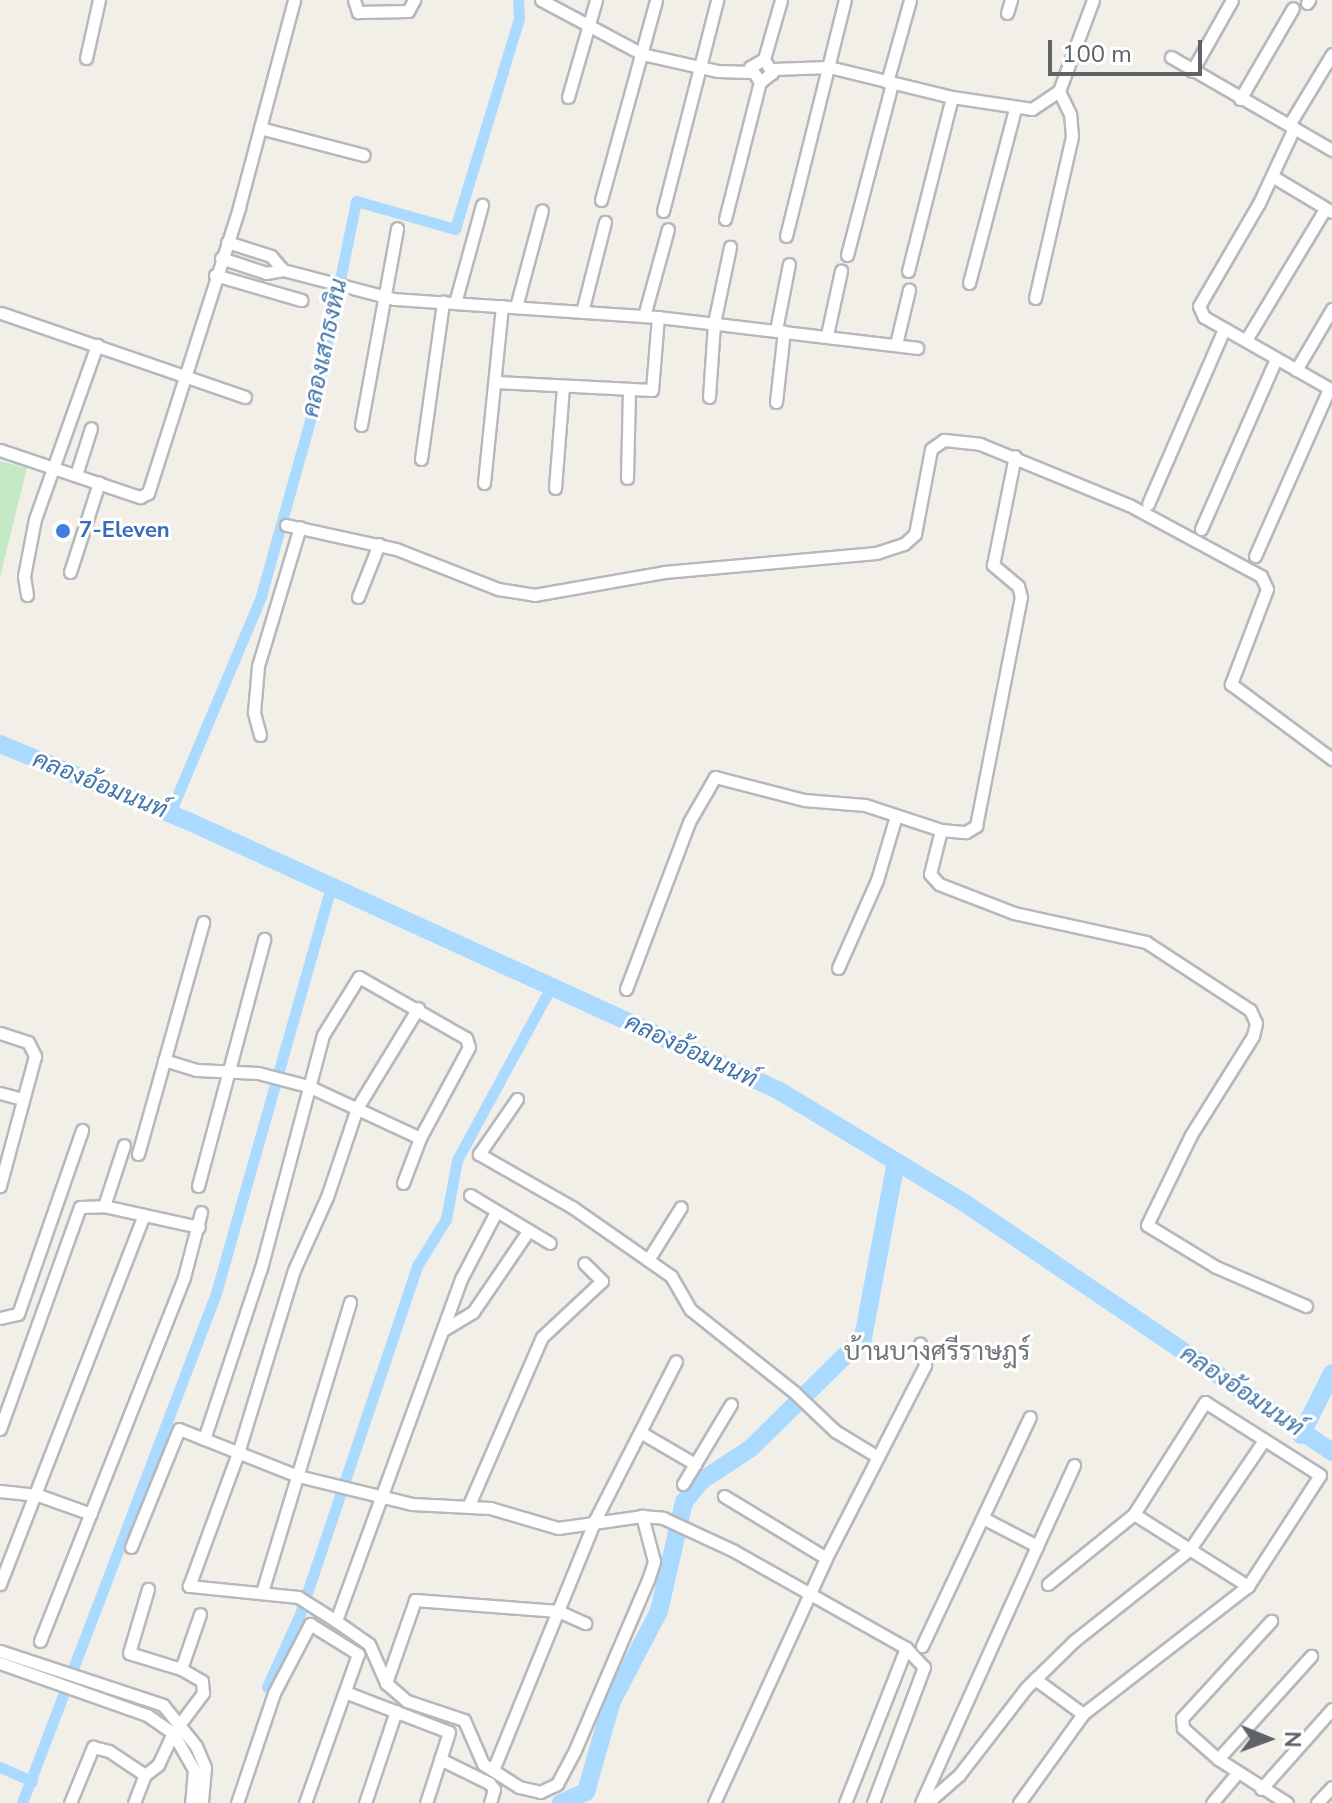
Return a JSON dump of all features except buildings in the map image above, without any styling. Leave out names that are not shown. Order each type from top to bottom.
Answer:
[{"type":"street","points":[[86,58],[99,0]]},
{"type":"street","points":[[0,450],[99,483],[147,495],[227,242],[294,0]]},
{"type":"street","points":[[354,0],[358,12],[408,11],[414,0]]},
{"type":"street","points":[[541,0],[589,22],[642,54],[699,67],[750,72],[760,82]]},
{"type":"street","points":[[568,97],[596,0]]},
{"type":"street","points":[[601,200],[656,0]]},
{"type":"street","points":[[663,211],[717,0]]},
{"type":"street","points":[[760,82],[768,80],[768,64],[781,0]]},
{"type":"street","points":[[786,236],[845,0]]},
{"type":"street","points":[[847,255],[910,0]]},
{"type":"street","points":[[1007,13],[1011,0]]},
{"type":"street","points":[[750,72],[752,63],[829,67],[952,97],[1015,109],[1032,109],[1059,91],[1093,0]]},
{"type":"street","points":[[1192,71],[1232,0]]},
{"type":"street","points":[[1240,99],[1293,8]]},
{"type":"street","points":[[1255,556],[1330,389],[1204,317],[1200,302],[1272,176],[1292,126],[1332,54]]},
{"type":"street","points":[[1171,57],[1332,150]]},
{"type":"street","points":[[725,219],[760,82]]},
{"type":"street","points":[[1035,298],[1072,136],[1070,114],[1059,91]]},
{"type":"street","points":[[908,271],[952,97]]},
{"type":"street","points":[[969,283],[1015,109]]},
{"type":"street","points":[[260,128],[364,155]]},
{"type":"street","points":[[1246,340],[1328,210],[1272,176]]},
{"type":"street","points":[[421,459],[449,303],[482,205]]},
{"type":"street","points":[[516,307],[542,210]]},
{"type":"street","points":[[582,312],[605,222]]},
{"type":"street","points":[[361,425],[397,228]]},
{"type":"street","points":[[644,316],[668,229]]},
{"type":"street","points":[[227,242],[271,256],[283,270]]},
{"type":"street","points":[[709,397],[714,323],[730,247]]},
{"type":"street","points":[[221,258],[266,273],[283,270],[383,297],[658,317],[917,348]]},
{"type":"street","points":[[776,402],[780,330],[789,264]]},
{"type":"street","points":[[827,335],[841,271]]},
{"type":"street","points":[[215,275],[301,300]]},
{"type":"street","points":[[896,344],[909,290]]},
{"type":"street","points":[[484,483],[502,306]]},
{"type":"street","points":[[1296,370],[1332,309]]},
{"type":"street","points":[[1,313],[245,397]]},
{"type":"street","points":[[496,382],[652,390],[658,317]]},
{"type":"street","points":[[1148,504],[1224,329]]},
{"type":"street","points":[[27,595],[27,558],[53,466],[97,345]]},
{"type":"street","points":[[1201,529],[1276,359]]},
{"type":"street","points":[[555,488],[563,386]]},
{"type":"street","points":[[627,478],[629,389]]},
{"type":"street","points":[[76,475],[91,428]]},
{"type":"street","points":[[286,525],[379,544],[498,589],[534,595],[664,572],[876,553],[912,540],[926,466],[936,443],[980,444],[1129,505],[1261,576],[1267,589],[1231,684],[1332,759]]},
{"type":"street","points":[[626,989],[689,822],[715,777],[804,800],[865,805],[941,830],[966,832],[976,826],[1021,597],[1018,586],[993,565],[1015,456]]},
{"type":"street","points":[[70,572],[99,483]]},
{"type":"street","points":[[260,735],[254,712],[258,666],[300,527]]},
{"type":"street","points":[[358,597],[379,544]]},
{"type":"street","points":[[838,968],[877,880],[896,816]]},
{"type":"street","points":[[941,830],[930,874],[939,884],[1014,913],[1146,942],[1204,975],[1250,1010],[1256,1023],[1253,1036],[1191,1135],[1147,1225],[1216,1267],[1306,1306]]},
{"type":"street","points":[[138,1154],[203,922]]},
{"type":"street","points":[[198,1186],[264,939]]},
{"type":"street","points":[[204,1439],[261,1268],[323,1035],[359,977],[466,1038],[469,1047],[420,1138],[403,1183]]},
{"type":"street","points":[[418,1008],[357,1108],[327,1197],[294,1270],[238,1453],[189,1586],[298,1597],[369,1644],[386,1683],[407,1701],[464,1720],[483,1764],[519,1787],[540,1792],[557,1784],[648,1580],[654,1561],[642,1516]]},
{"type":"street","points":[[0,1033],[28,1042],[35,1049],[0,1186]]},
{"type":"street","points":[[164,1060],[186,1068],[258,1073],[308,1086],[420,1138]]},
{"type":"street","points":[[0,1093],[22,1099]]},
{"type":"street","points":[[517,1099],[479,1154],[671,1276],[691,1310],[794,1392],[811,1410],[878,1457]]},
{"type":"street","points":[[0,1318],[18,1314],[82,1130]]},
{"type":"street","points":[[104,1206],[124,1145]]},
{"type":"street","points":[[470,1195],[550,1243]]},
{"type":"street","points":[[0,1429],[77,1213],[86,1205],[104,1206],[143,1218],[199,1227]]},
{"type":"street","points":[[648,1260],[681,1207]]},
{"type":"street","points":[[40,1641],[199,1227],[201,1212]]},
{"type":"street","points":[[336,1621],[461,1279],[496,1212]]},
{"type":"street","points":[[0,1584],[38,1495],[143,1218]]},
{"type":"street","points":[[443,1330],[473,1312],[529,1230]]},
{"type":"street","points":[[468,1507],[542,1337],[602,1281],[584,1263]]},
{"type":"street","points":[[262,1592],[350,1302]]},
{"type":"street","points":[[714,1803],[826,1558],[925,1365],[920,1344]]},
{"type":"street","points":[[493,1770],[595,1520],[676,1361]]},
{"type":"street","points":[[1019,1803],[1083,1714],[1248,1586],[1320,1475],[1205,1402],[1134,1514],[1048,1584]]},
{"type":"street","points":[[683,1484],[731,1404]]},
{"type":"street","points":[[922,1646],[1030,1417]]},
{"type":"street","points":[[131,1547],[179,1429],[298,1476],[356,1494],[468,1507],[558,1528],[595,1520],[642,1516],[663,1518],[810,1592],[906,1648],[924,1667],[873,1803]]},
{"type":"street","points":[[640,1432],[695,1464]]},
{"type":"street","points":[[924,1803],[959,1775],[1035,1679],[1190,1549],[1264,1440]]},
{"type":"street","points":[[924,1803],[1074,1465]]},
{"type":"street","points":[[0,1491],[38,1495],[91,1514]]},
{"type":"street","points":[[724,1496],[826,1558]]},
{"type":"street","points":[[1134,1514],[1248,1586]]},
{"type":"street","points":[[983,1518],[1037,1546]]},
{"type":"street","points":[[134,1803],[145,1775],[158,1765],[176,1728],[204,1686],[181,1669],[129,1653],[148,1589]]},
{"type":"street","points":[[386,1683],[415,1600],[558,1611],[585,1623]]},
{"type":"street","points":[[181,1669],[200,1614]]},
{"type":"street","points":[[1271,1621],[1182,1718],[1183,1728],[1218,1759],[1286,1803]]},
{"type":"street","points":[[237,1803],[274,1693],[310,1624],[356,1649],[345,1692],[305,1803]]},
{"type":"street","points":[[845,1803],[906,1648]]},
{"type":"street","points":[[0,1651],[77,1693],[149,1710],[163,1705],[194,1770],[191,1803]]},
{"type":"street","points":[[1218,1759],[1311,1656]]},
{"type":"street","points":[[0,1663],[26,1664],[82,1680],[149,1710],[158,1724],[176,1728],[205,1767],[202,1803]]},
{"type":"street","points":[[1035,1679],[1083,1714]]},
{"type":"street","points":[[345,1692],[445,1728],[449,1737],[426,1803]]},
{"type":"street","points":[[1261,1789],[1332,1709]]},
{"type":"street","points":[[365,1803],[396,1711]]},
{"type":"street","points":[[158,1724],[167,1712]]},
{"type":"street","points":[[70,1803],[93,1747],[109,1751],[145,1775]]},
{"type":"street","points":[[440,1759],[489,1783],[494,1789],[490,1803]]},
{"type":"street","points":[[1212,1803],[1237,1773]]},
{"type":"street","points":[[1317,1803],[1332,1787]]},
{"type":"green space","points":[[0,461],[27,468],[0,577]]},
{"type":"waterway","name":"คลองเสาธงหิน","points":[[170,813],[261,596],[314,406],[356,201],[455,229],[519,18],[518,0]]},
{"type":"waterway","name":"คลองอ้อมนนท์","points":[[0,744],[188,821],[778,1090],[963,1202],[1332,1452]]},
{"type":"waterway","points":[[22,1803],[216,1293],[331,887]]},
{"type":"waterway","points":[[267,1687],[300,1614],[417,1266],[446,1219],[457,1160],[551,987]]},
{"type":"waterway","points":[[561,1803],[586,1792],[612,1701],[659,1611],[684,1502],[701,1481],[751,1448],[863,1338],[896,1162]]},
{"type":"waterway","points":[[1301,1435],[1332,1373]]},
{"type":"waterway","points":[[0,1767],[32,1781]]},
{"type":"place","name":"7-Eleven","points":[[63,531]]},
{"type":"district","name":"บ้านบางศรีราษฎร์","points":[[937,1352]]}]
